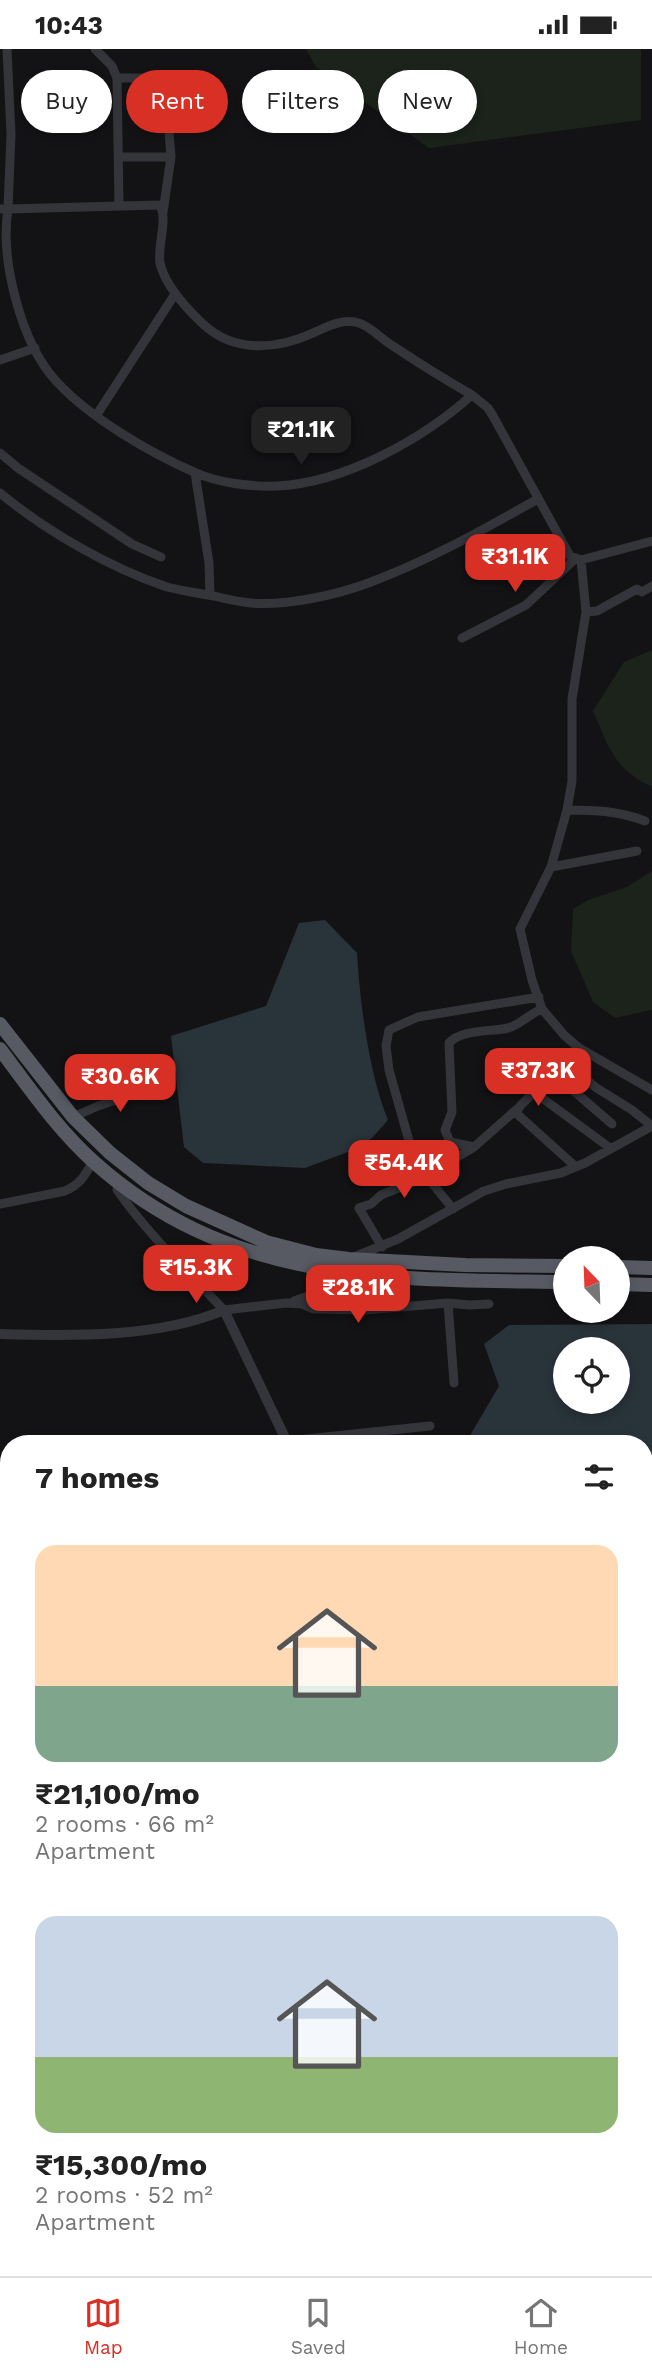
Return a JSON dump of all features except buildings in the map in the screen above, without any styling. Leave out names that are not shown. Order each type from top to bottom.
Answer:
[{"type":"highway","points":[[0,1024],[73,1117],[110,1153],[148,1183],[186,1206],[266,1242],[317,1255],[349,1259],[553,1266]]},
{"type":"highway","points":[[0,1049],[58,1124],[93,1161],[119,1182],[178,1220],[212,1237],[266,1257],[309,1267],[392,1279],[553,1282]]},
{"type":"highway","points":[[630,1267],[652,1268]]},
{"type":"highway","points":[[630,1284],[652,1285]]},
{"type":"street","points":[[7,49],[10,134],[2,255],[12,297],[35,348],[55,380],[96,416],[195,473],[241,484],[278,486],[313,480],[353,468],[415,437],[449,415],[472,395]]},
{"type":"street","points":[[95,49],[112,65],[117,78],[120,205]]},
{"type":"street","points":[[117,78],[159,78],[165,82],[171,157],[163,213],[160,262],[175,294],[212,330],[231,343],[250,346],[275,345],[335,324],[359,323],[472,395],[494,416],[564,548],[578,560],[586,612],[572,699],[572,781],[551,867],[520,929],[542,1009],[579,1048],[652,1090]]},
{"type":"street","points":[[119,157],[171,157]]},
{"type":"street","points":[[4,209],[159,205],[163,213]]},
{"type":"street","points":[[96,416],[175,294]]},
{"type":"street","points":[[0,360],[35,348]]},
{"type":"street","points":[[0,453],[18,468],[132,544],[160,557]]},
{"type":"street","points":[[195,473],[209,563],[210,595]]},
{"type":"street","points":[[0,493],[69,540],[121,568],[168,587],[251,603],[281,603],[370,583],[438,553],[538,499]]},
{"type":"street","points":[[462,638],[526,605],[578,560],[652,541]]},
{"type":"street","points":[[586,612],[597,611],[637,589],[642,592],[652,586]]},
{"type":"street","points":[[567,810],[625,814],[645,821]]},
{"type":"street","points":[[551,867],[637,851]]},
{"type":"street","points":[[453,1209],[415,1162],[392,1083],[386,1046],[389,1030],[418,1017],[540,997]]},
{"type":"street","points":[[474,1147],[450,1142],[445,1130],[452,1112],[449,1043],[457,1037],[512,1028],[542,1009]]},
{"type":"street","points":[[382,1247],[359,1208],[371,1204],[381,1195],[418,1180],[474,1147],[579,1048]]},
{"type":"street","points":[[349,1259],[382,1247],[484,1191],[547,1177],[576,1167],[652,1126],[595,1087],[566,1061]]},
{"type":"street","points":[[553,1073],[612,1124]]},
{"type":"street","points":[[73,1117],[157,1086]]},
{"type":"street","points":[[534,1092],[610,1148]]},
{"type":"street","points":[[517,1109],[519,1117],[576,1167]]},
{"type":"street","points":[[0,1203],[65,1191],[82,1181],[93,1161]]},
{"type":"street","points":[[119,1182],[117,1190],[129,1207],[171,1256],[224,1310],[285,1435]]},
{"type":"street","points":[[286,1303],[311,1295],[315,1289],[315,1281],[309,1267]]},
{"type":"street","points":[[0,1334],[51,1335],[166,1329],[199,1321],[224,1310],[286,1303],[302,1304],[314,1309],[365,1311],[448,1303],[489,1304]]},
{"type":"street","points":[[448,1303],[454,1383]]},
{"type":"street","points":[[350,1435],[430,1426]]},
{"type":"shaded area","points":[[306,49],[641,49],[641,120],[429,148],[408,133],[477,133],[477,70],[378,70],[378,111],[364,101],[364,70],[320,70]]},
{"type":"shaded area","points":[[652,650],[652,787],[620,764],[608,746],[593,711],[624,662]]},
{"type":"shaded area","points":[[652,871],[652,1010],[615,1018],[593,1002],[571,951],[573,909],[588,900],[627,887]]},
{"type":"shaded area","points":[[325,920],[357,953],[366,1038],[388,1120],[372,1138],[356,1149],[305,1168],[203,1163],[184,1147],[171,1036],[266,1006],[299,923]]},
{"type":"shaded area","points":[[652,1324],[652,1435],[470,1435],[499,1386],[484,1344],[509,1325]]}]
